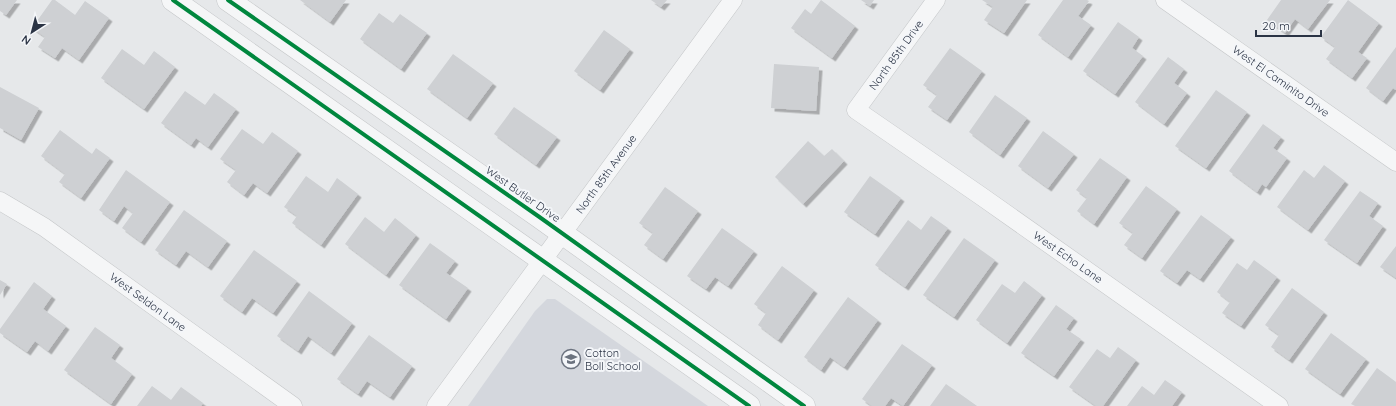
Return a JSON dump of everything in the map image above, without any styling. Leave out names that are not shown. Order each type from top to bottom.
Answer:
[{"type":"street","points":[[173,0],[749,406]]},
{"type":"street","name":"West Butler Drive","points":[[228,0],[563,234],[804,406]]},
{"type":"street","name":"North 85th Avenue","points":[[436,406],[733,0]]},
{"type":"street","name":"North 85th Drive","points":[[856,110],[936,0]]},
{"type":"street","name":"West El Caminito Drive","points":[[1165,0],[1396,162]]},
{"type":"street","name":"West Echo Lane","points":[[856,110],[982,196],[1280,406]]},
{"type":"street","name":"West Seldon Lane","points":[[0,201],[44,227],[293,406]]},
{"type":"shaded area","name":"Cotton Boll School","points":[[547,299],[555,299],[708,406],[468,406],[535,311]]},
{"type":"building","points":[[0,0],[17,0],[6,15],[0,11]]},
{"type":"building","points":[[52,0],[55,0],[75,15],[85,1],[109,18],[79,60],[62,48],[55,58],[38,47],[45,37],[32,28]]},
{"type":"building","points":[[300,0],[346,0],[330,22]]},
{"type":"building","points":[[651,0],[667,0],[661,7]]},
{"type":"building","points":[[821,0],[855,26],[832,58],[791,28],[805,9],[811,14]]},
{"type":"building","points":[[861,0],[874,0],[870,6]]},
{"type":"building","points":[[982,0],[1027,0],[1004,33],[984,20],[993,7]]},
{"type":"building","points":[[1063,0],[1089,1],[1078,16],[1091,25],[1068,57],[1038,35]]},
{"type":"building","points":[[1281,0],[1330,0],[1308,29],[1295,19],[1285,33],[1267,20]]},
{"type":"building","points":[[1348,0],[1379,23],[1358,52],[1367,58],[1352,78],[1326,59],[1335,47],[1321,37]]},
{"type":"building","points":[[379,13],[393,23],[400,14],[427,33],[401,69],[360,39]]},
{"type":"building","points":[[1118,22],[1139,37],[1132,48],[1143,56],[1115,94],[1083,71]]},
{"type":"building","points":[[604,30],[630,49],[600,90],[574,71]]},
{"type":"building","points":[[1396,47],[1396,90],[1393,88],[1383,101],[1366,88]]},
{"type":"building","points":[[950,48],[982,71],[947,120],[928,107],[937,95],[923,85]]},
{"type":"building","points":[[122,49],[144,65],[154,51],[175,67],[144,109],[101,78]]},
{"type":"building","points":[[453,54],[493,83],[467,118],[427,89]]},
{"type":"building","points":[[1168,57],[1184,69],[1174,83],[1187,93],[1164,124],[1135,102]]},
{"type":"building","points":[[774,64],[819,67],[816,111],[771,108]]},
{"type":"building","points":[[0,87],[39,108],[21,140],[0,128]]},
{"type":"building","points":[[1216,90],[1247,112],[1206,168],[1175,146]]},
{"type":"building","points":[[185,91],[205,105],[214,93],[236,109],[208,147],[196,138],[191,145],[161,123]]},
{"type":"building","points":[[995,95],[1027,118],[1000,155],[969,132]]},
{"type":"building","points":[[514,107],[557,137],[536,165],[494,134]]},
{"type":"building","points":[[1263,124],[1281,137],[1273,148],[1287,158],[1266,187],[1262,184],[1257,192],[1229,171]]},
{"type":"building","points":[[242,129],[263,144],[272,132],[298,151],[267,193],[253,183],[244,195],[227,182],[236,170],[220,159]]},
{"type":"building","points":[[60,130],[92,154],[96,148],[110,158],[81,198],[59,182],[65,174],[41,156]]},
{"type":"building","points":[[1043,131],[1074,154],[1048,188],[1018,166]]},
{"type":"building","points":[[808,141],[824,156],[832,149],[844,161],[803,204],[775,177]]},
{"type":"building","points":[[1100,158],[1127,177],[1094,224],[1077,211],[1087,198],[1076,190]]},
{"type":"building","points":[[1324,165],[1345,181],[1308,230],[1277,207],[1304,170],[1314,178]]},
{"type":"building","points":[[126,170],[170,202],[141,242],[122,228],[133,213],[124,206],[114,221],[99,210]]},
{"type":"building","points":[[306,176],[328,192],[337,178],[358,194],[321,245],[292,223],[297,216],[284,207]]},
{"type":"building","points":[[870,176],[901,198],[875,234],[844,212]]},
{"type":"building","points":[[1146,186],[1177,209],[1142,258],[1124,245],[1133,233],[1119,223]]},
{"type":"building","points":[[665,187],[698,211],[663,259],[644,245],[653,233],[639,223]]},
{"type":"building","points":[[1360,191],[1378,203],[1369,216],[1383,226],[1357,263],[1324,240]]},
{"type":"building","points":[[184,210],[227,241],[208,267],[186,251],[176,265],[155,250]]},
{"type":"building","points":[[1201,215],[1231,237],[1200,279],[1187,270],[1177,283],[1160,271]]},
{"type":"building","points":[[931,216],[948,228],[905,287],[875,265],[908,220],[921,230]]},
{"type":"building","points":[[365,217],[384,232],[395,218],[416,235],[386,275],[345,244]]},
{"type":"building","points":[[722,228],[754,251],[728,286],[715,277],[706,289],[687,276]]},
{"type":"building","points":[[964,238],[995,260],[954,317],[923,295]]},
{"type":"building","points":[[430,243],[455,261],[446,273],[468,288],[446,319],[399,285]]},
{"type":"building","points":[[1396,246],[1396,278],[1380,267]]},
{"type":"building","points":[[254,250],[297,281],[273,313],[252,298],[242,312],[220,296]]},
{"type":"building","points":[[1254,260],[1277,277],[1241,326],[1222,313],[1230,302],[1217,292],[1237,263],[1247,270]]},
{"type":"building","points":[[782,266],[814,290],[778,340],[758,325],[766,313],[754,304]]},
{"type":"building","points":[[0,280],[7,284],[0,295]]},
{"type":"building","points":[[1024,281],[1042,295],[1007,343],[976,320],[1002,284],[1015,293]]},
{"type":"building","points":[[34,282],[52,296],[43,309],[66,326],[48,351],[35,341],[27,352],[0,333],[0,329]]},
{"type":"building","points":[[1292,288],[1324,312],[1289,360],[1271,347],[1279,335],[1265,325]]},
{"type":"building","points":[[309,291],[352,323],[331,353],[308,336],[298,351],[277,336]]},
{"type":"building","points":[[848,297],[878,320],[844,367],[830,357],[821,370],[804,357]]},
{"type":"building","points":[[1056,305],[1074,318],[1066,329],[1081,339],[1054,376],[1021,353]]},
{"type":"building","points":[[95,327],[120,345],[111,358],[132,374],[111,404],[64,370]]},
{"type":"building","points":[[1331,333],[1366,359],[1340,394],[1305,369]]},
{"type":"building","points":[[369,335],[412,366],[390,397],[367,381],[358,394],[337,379]]},
{"type":"building","points":[[902,344],[932,365],[903,406],[891,398],[885,406],[872,406],[862,399]]},
{"type":"building","points":[[1118,347],[1136,360],[1103,406],[1096,406],[1069,387],[1097,349],[1110,358]]},
{"type":"building","points":[[1377,368],[1396,382],[1396,406],[1355,406],[1351,404]]},
{"type":"building","points":[[1165,380],[1182,392],[1172,406],[1127,406],[1142,386],[1154,395]]},
{"type":"building","points":[[946,384],[977,406],[930,406]]},
{"type":"building","points":[[152,386],[171,400],[181,387],[203,403],[201,406],[137,406]]},
{"type":"cycle path","points":[[173,0],[749,406]]},
{"type":"cycle path","points":[[228,0],[538,216],[804,406]]},
{"type":"place","name":"Cotton Boll School","points":[[571,359]]}]
